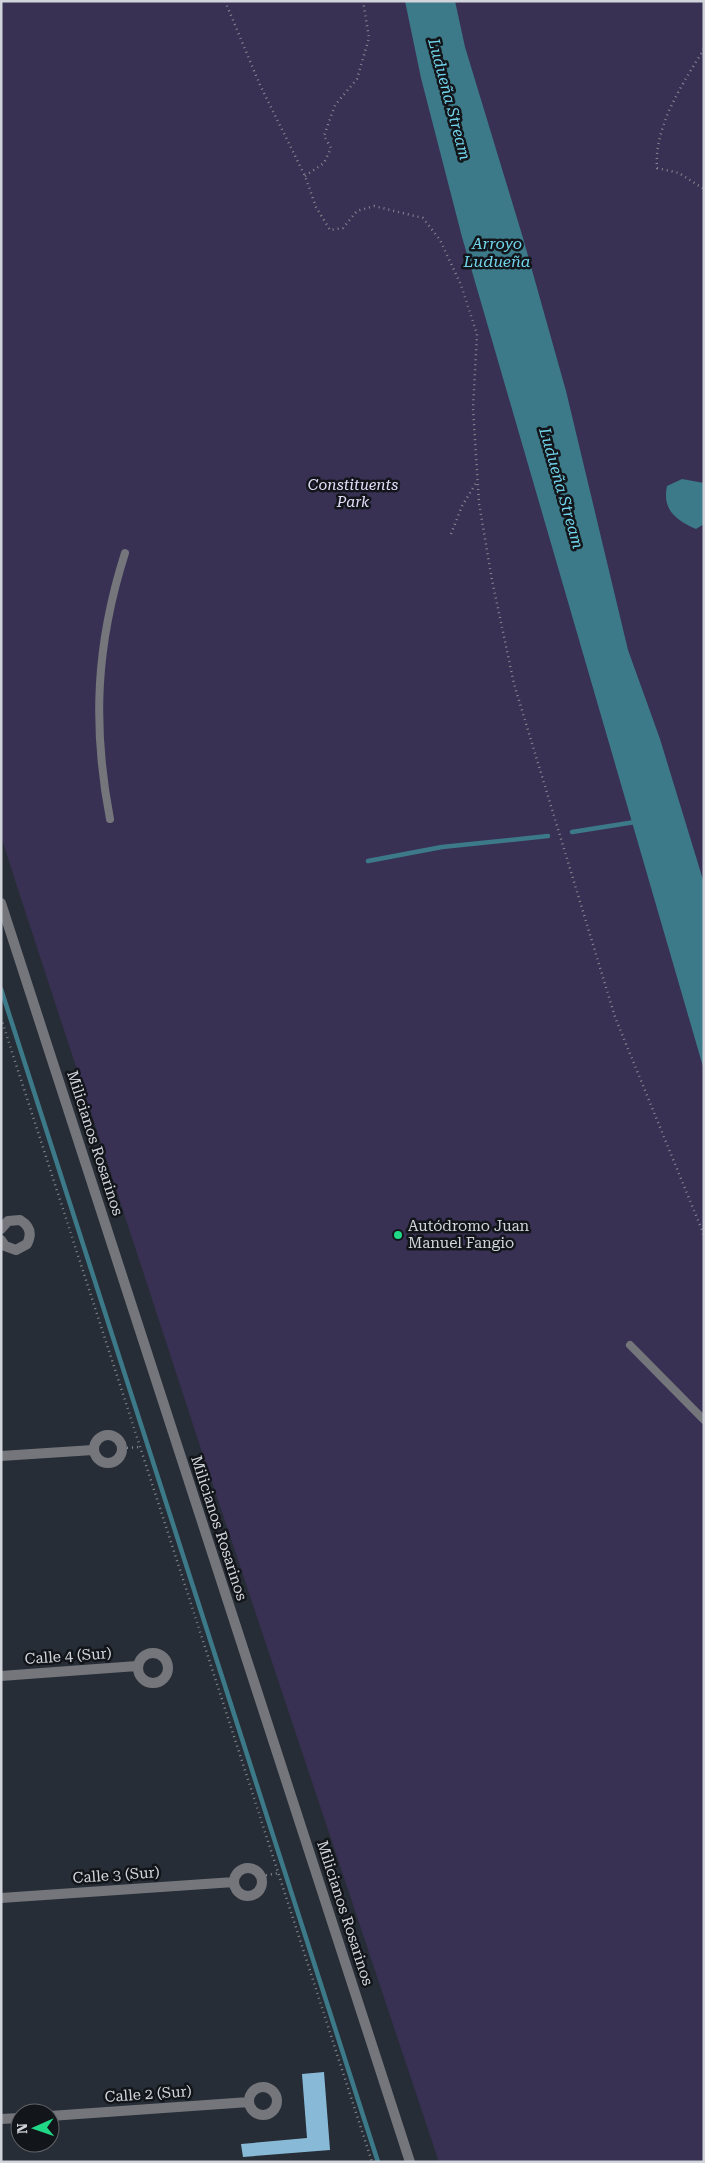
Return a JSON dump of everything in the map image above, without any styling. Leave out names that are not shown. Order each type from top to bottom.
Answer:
[{"type":"street","name":"Milicianos Rosarinos","points":[[1,903],[410,2162]]},
{"type":"street","points":[[1,1229],[8,1221],[20,1220],[25,1223],[30,1233],[27,1244],[16,1250],[5,1246],[1,1240]]},
{"type":"street","points":[[107,1435],[118,1438],[122,1448],[119,1459],[109,1464],[98,1460],[93,1450],[97,1440],[107,1435]]},
{"type":"street","points":[[1,1456],[93,1450]]},
{"type":"street","name":"Calle 4 (Sur)","points":[[1,1676],[137,1666]]},
{"type":"street","points":[[248,1867],[258,1871],[261,1876],[261,1887],[254,1895],[243,1895],[238,1892],[234,1882],[238,1872],[248,1867]]},
{"type":"street","name":"Calle 3 (Sur)","points":[[1,1898],[234,1882]]},
{"type":"street","name":"Calle 2 (Sur)","points":[[60,2115],[249,2102]]},
{"type":"lane","points":[[110,819],[100,752],[100,670],[109,610],[125,553]]},
{"type":"lane","points":[[630,1345],[704,1420]]},
{"type":"path","points":[[225,1],[260,85],[305,176],[316,206],[330,230],[343,228],[357,211],[374,206],[423,218],[440,240],[461,285],[477,334],[473,408],[477,482],[492,580],[514,684],[615,1016],[704,1235]]},
{"type":"path","points":[[305,176],[324,163],[331,148],[324,136],[335,106],[357,79],[369,38],[364,1]]},
{"type":"path","points":[[704,49],[682,85],[666,121],[656,153],[657,168],[679,173],[704,189]]},
{"type":"path","points":[[451,534],[462,506],[477,482]]},
{"type":"path","points":[[1,1018],[372,2162]]},
{"type":"path","points":[[122,1448],[140,1447]]},
{"type":"path","points":[[261,1876],[279,1873]]},
{"type":"green space","name":"Autódromo Juan Manuel Fangio","points":[[1,1],[704,1],[704,2162],[439,2162],[204,1458],[14,877],[1,836]]},
{"type":"water","name":"Arroyo Ludueña","points":[[405,1],[455,1],[465,47],[523,238],[566,391],[628,650],[660,739],[704,883],[704,1070],[462,237],[421,78]]},
{"type":"water","points":[[682,479],[704,483],[704,524],[696,529],[677,518],[672,513],[667,502],[667,486]]},
{"type":"building","points":[[324,2072],[330,2150],[243,2157],[241,2144],[307,2138],[302,2074]]},
{"type":"waterway","points":[[572,832],[635,822]]},
{"type":"waterway","points":[[368,861],[442,847],[548,836]]},
{"type":"waterway","points":[[1,989],[378,2162]]},
{"type":"place","name":"Autódromo Juan Manuel Fangio","points":[[398,1235]]},
{"type":"water label","name":"Ludueña Stream","points":[[450,99]]},
{"type":"water label","name":"Ludueña Stream","points":[[562,488]]},
{"type":"park label","name":"Constituents Park","points":[[353,494]]}]
